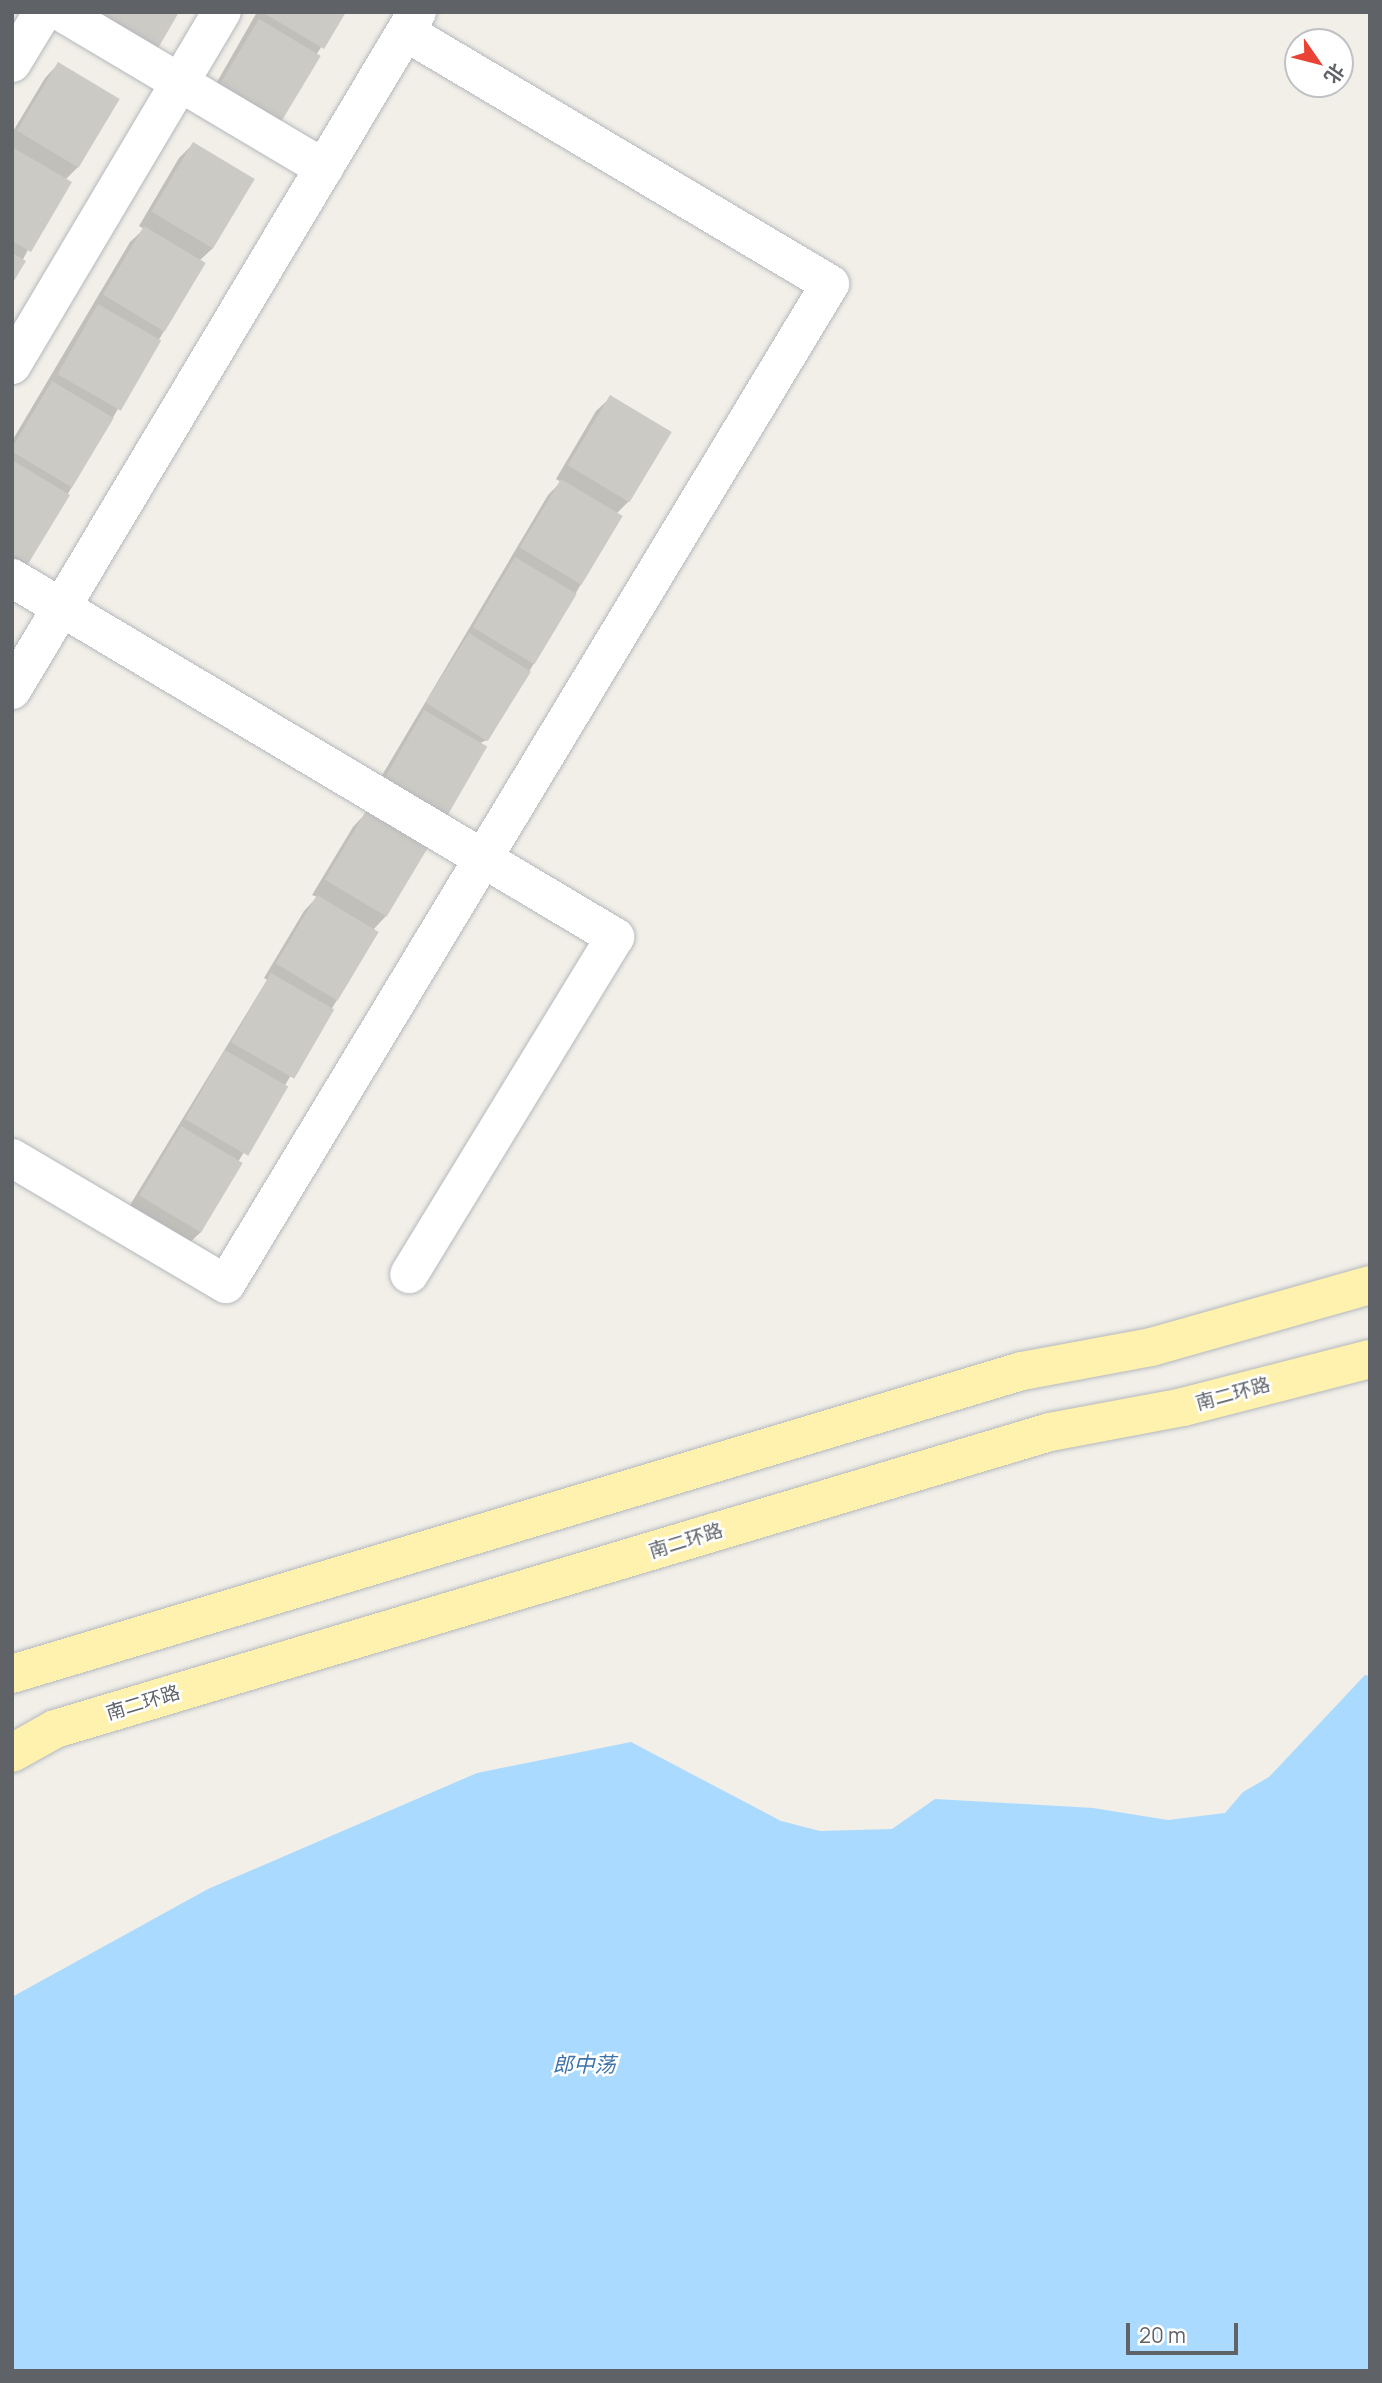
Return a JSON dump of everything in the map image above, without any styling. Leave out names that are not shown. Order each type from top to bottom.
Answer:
[{"type":"main road","points":[[12,1674],[1022,1371],[1151,1347],[1370,1286]]},
{"type":"main road","name":"南二环路","points":[[12,1753],[55,1729],[1050,1432],[1183,1407],[1370,1359]]},
{"type":"lane","points":[[12,63],[43,12]]},
{"type":"lane","points":[[61,12],[324,168]]},
{"type":"lane","points":[[12,365],[222,12]]},
{"type":"lane","points":[[12,690],[411,22],[830,284],[226,1284],[12,1158]]},
{"type":"lane","points":[[12,578],[615,937],[409,1274]]},
{"type":"water","name":"郎中荡","points":[[1365,1675],[1370,1676],[1370,2371],[12,2371],[12,1997],[208,1889],[477,1773],[631,1742],[781,1821],[820,1831],[892,1829],[935,1799],[1093,1808],[1168,1820],[1225,1813],[1243,1792],[1269,1777]]},
{"type":"building","points":[[93,12],[179,12],[157,50]]},
{"type":"building","points":[[262,12],[346,12],[324,49]]},
{"type":"building","points":[[259,19],[321,56],[278,126],[217,89]]},
{"type":"building","points":[[58,62],[120,99],[79,168],[17,131]]},
{"type":"building","points":[[193,142],[255,179],[213,249],[151,211]]},
{"type":"building","points":[[12,147],[72,182],[31,252],[12,241]]},
{"type":"building","points":[[144,226],[206,263],[165,332],[103,295]]},
{"type":"building","points":[[12,253],[26,261],[12,284]]},
{"type":"building","points":[[98,304],[161,340],[121,411],[58,374]]},
{"type":"building","points":[[52,381],[114,418],[72,488],[12,451]]},
{"type":"building","points":[[610,395],[672,432],[629,502],[568,465]]},
{"type":"building","points":[[12,460],[70,495],[28,564],[12,554]]},
{"type":"building","points":[[561,479],[623,516],[582,585],[520,548]]},
{"type":"building","points":[[515,557],[577,594],[534,664],[473,627]]},
{"type":"building","points":[[469,633],[531,672],[487,741],[426,703]]},
{"type":"building","points":[[424,710],[487,746],[447,817],[384,780]]},
{"type":"building","points":[[366,811],[428,848],[387,917],[325,880]]},
{"type":"building","points":[[317,895],[379,932],[338,1001],[276,964]]},
{"type":"building","points":[[271,973],[334,1010],[294,1079],[231,1042]]},
{"type":"building","points":[[225,1050],[288,1086],[248,1156],[185,1119]]},
{"type":"building","points":[[181,1126],[243,1163],[201,1233],[139,1195]]}]
